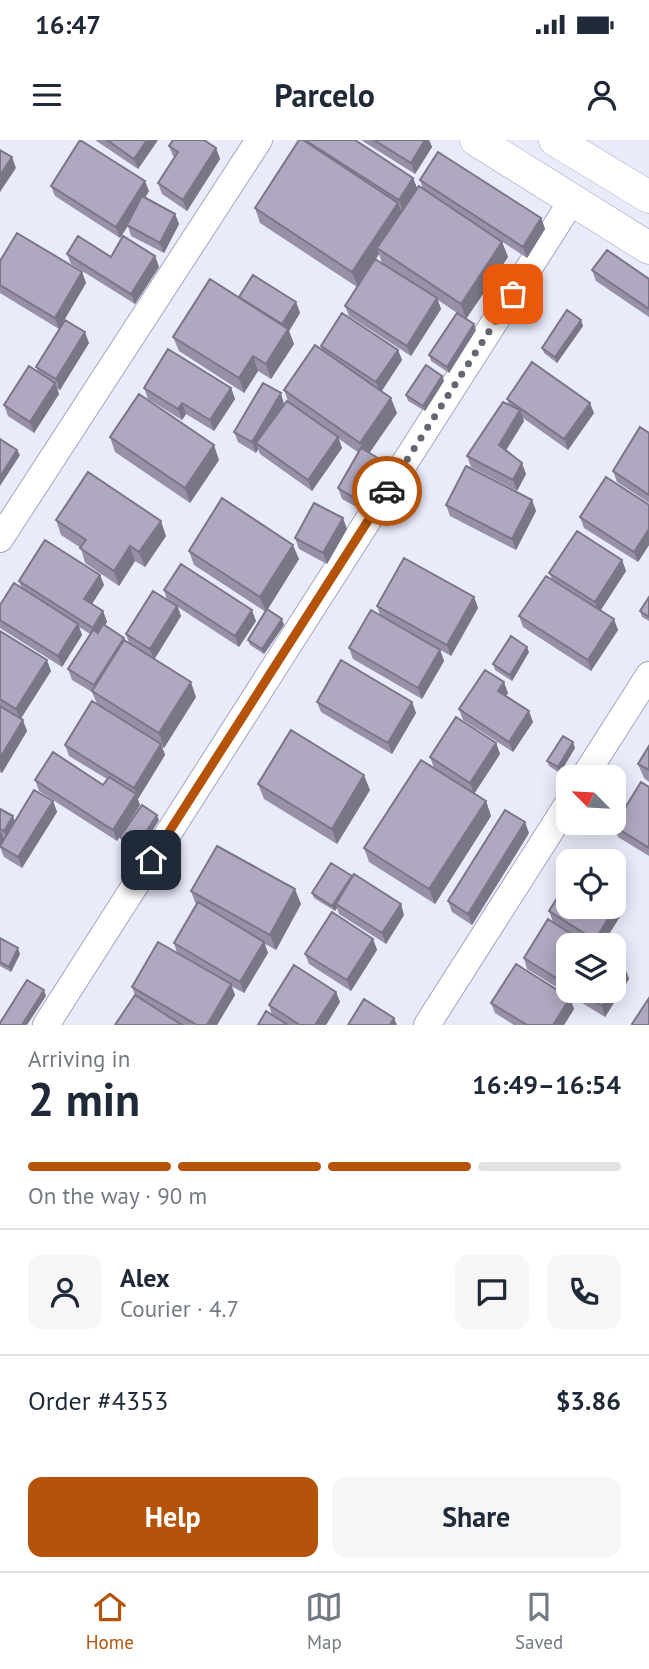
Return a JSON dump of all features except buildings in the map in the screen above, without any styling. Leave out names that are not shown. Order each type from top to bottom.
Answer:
[{"type":"street","points":[[0,538],[258,140]]},
{"type":"street","points":[[476,140],[649,248]]},
{"type":"street","points":[[555,140],[649,197]]},
{"type":"street","points":[[46,1025],[573,199]]},
{"type":"street","points":[[592,765],[649,676]]},
{"type":"street","points":[[426,1025],[556,822]]},
{"type":"way so far","points":[[387,491],[513,294]]},
{"type":"route","points":[[151,860],[387,491]]}]
